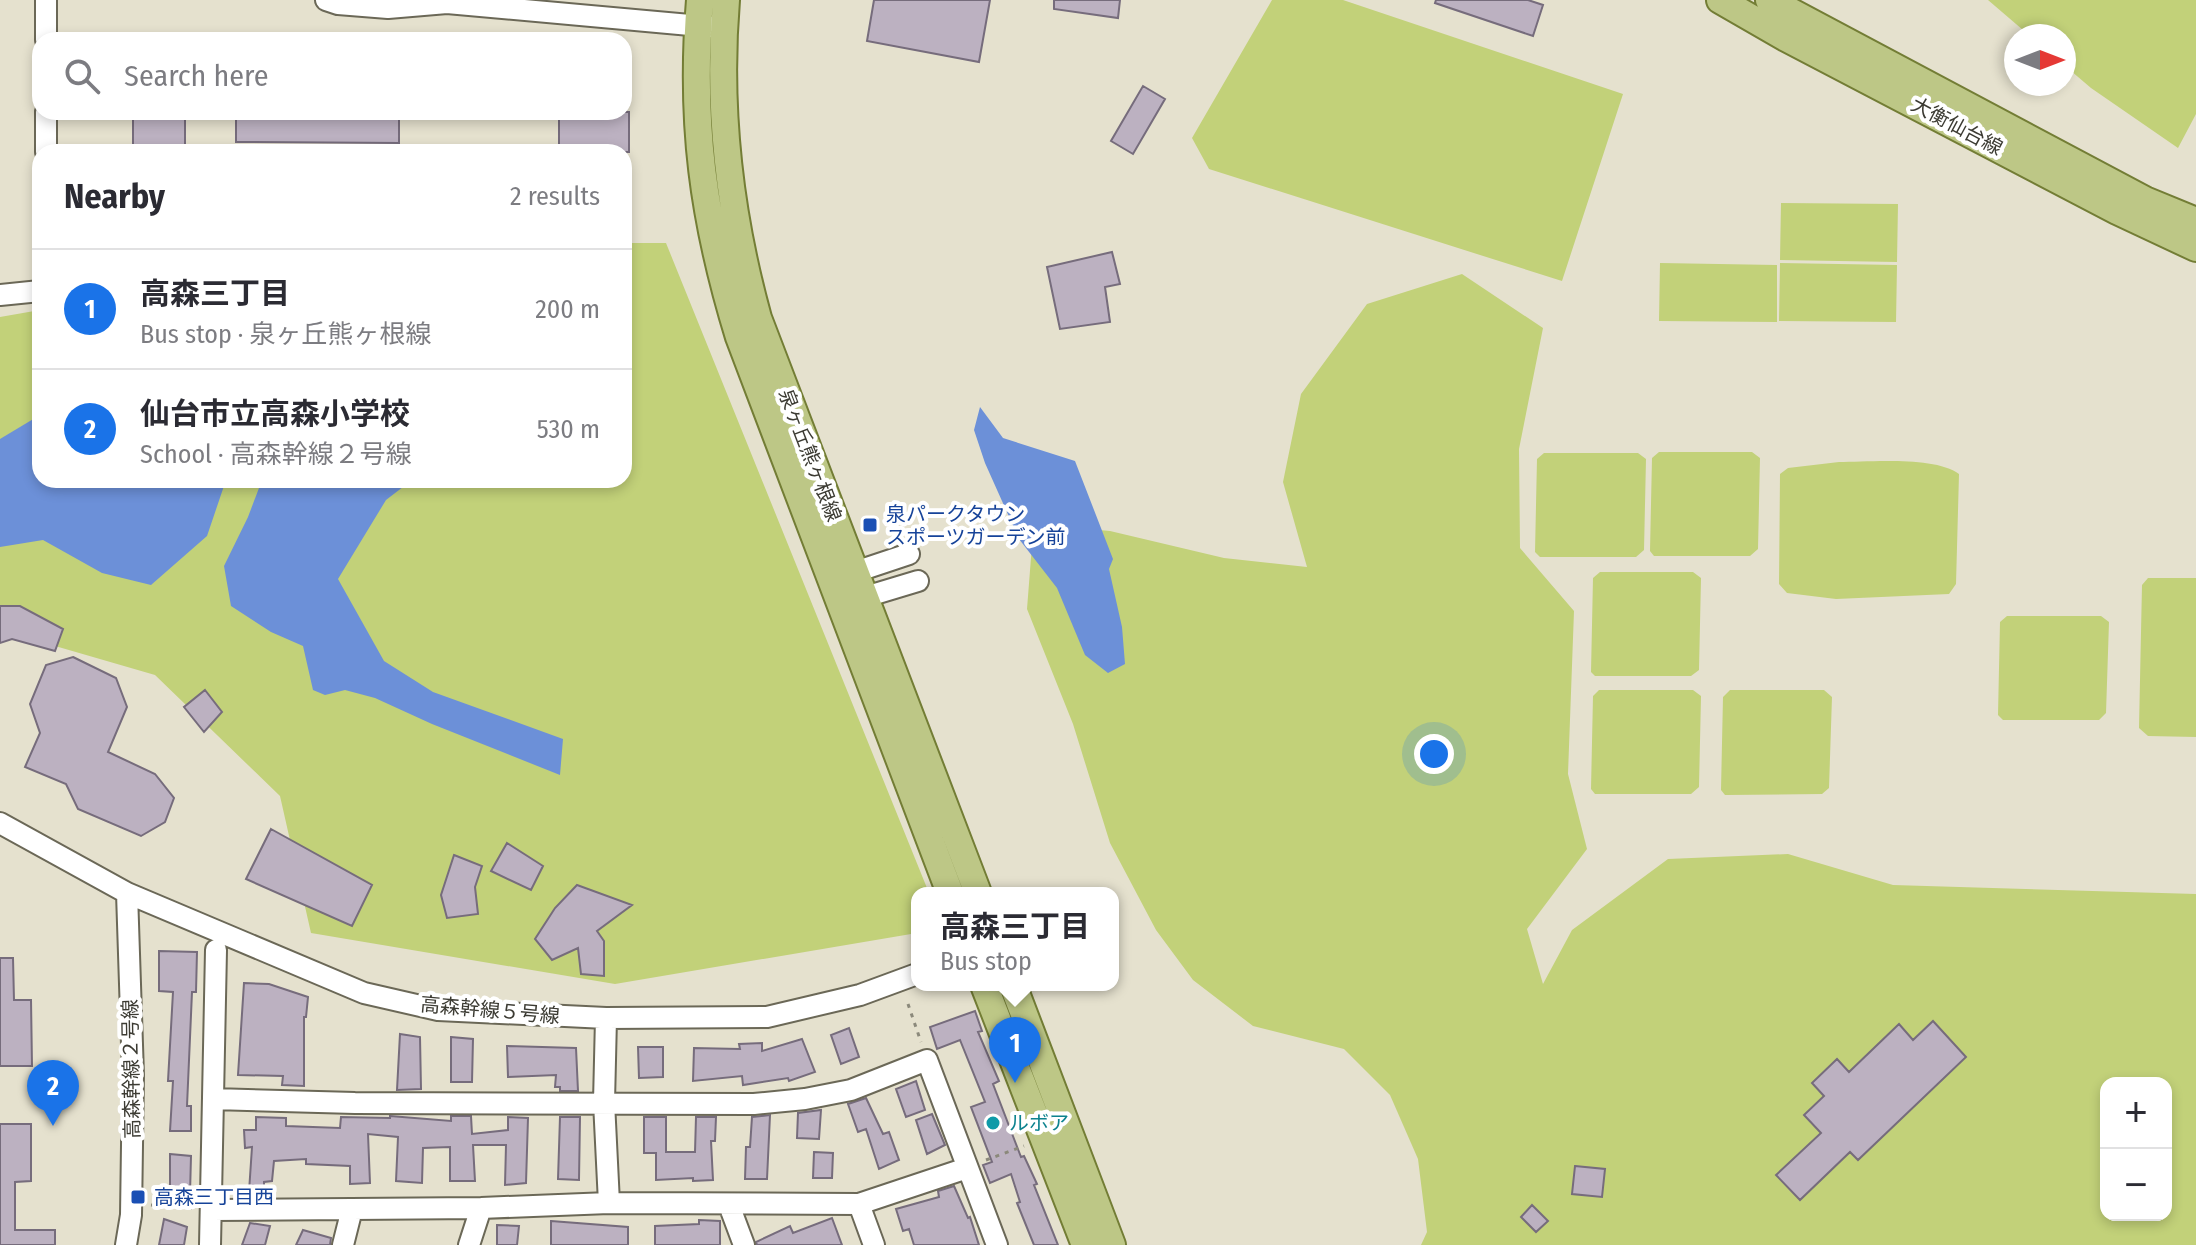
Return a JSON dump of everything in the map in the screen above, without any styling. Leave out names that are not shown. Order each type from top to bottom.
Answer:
[{"type":"main road","name":"泉ヶ丘熊ヶ根線","points":[[726,0],[708,18],[723,102],[725,151],[742,261],[758,318],[948,887]]},
{"type":"main road","name":"大衡仙台線","points":[[1720,0],[1786,38],[2117,211],[2196,248]]},
{"type":"main road","name":"大衡仙台線","points":[[1769,0],[2145,200],[2196,221]]},
{"type":"main road","name":"泉ヶ丘熊ヶ根線","points":[[843,576],[865,597],[976,887]]},
{"type":"main road","points":[[986,991],[1085,1245]]},
{"type":"main road","points":[[1015,991],[1112,1245]]},
{"type":"street","points":[[46,0],[46,32]]},
{"type":"street","points":[[326,0],[338,4],[388,8],[442,1],[708,18]]},
{"type":"street","points":[[46,120],[46,144]]},
{"type":"street","points":[[0,295],[32,292]]},
{"type":"street","points":[[843,576],[909,554]]},
{"type":"street","points":[[865,597],[918,581]]},
{"type":"street","name":"高森幹線５号線","points":[[0,823],[127,893],[364,993],[438,1010],[606,1018],[767,1017],[860,995],[911,976]]},
{"type":"street","name":"高森幹線２号線","points":[[126,1245],[131,1215],[133,1075],[127,893]]},
{"type":"street","points":[[210,1245],[216,950]]},
{"type":"street","points":[[606,1018],[604,1102],[609,1203]]},
{"type":"street","points":[[213,1099],[355,1103],[754,1104],[851,1090],[927,1060],[997,1245]]},
{"type":"street","points":[[211,1210],[481,1208],[609,1203],[859,1204],[967,1168]]},
{"type":"street","points":[[859,1204],[874,1245]]},
{"type":"street","points":[[729,1205],[744,1245]]},
{"type":"street","points":[[469,1245],[481,1208]]},
{"type":"street","points":[[343,1245],[352,1209]]},
{"type":"path","points":[[908,1004],[927,1060]]},
{"type":"path","points":[[967,1168],[1027,1144]]},
{"type":"path","points":[[146,1205],[211,1210]]},
{"type":"green space","points":[[1272,0],[1343,0],[1623,94],[1562,281],[1209,169],[1192,138]]},
{"type":"green space","points":[[1988,0],[2196,0],[2196,114],[2178,148],[2076,75],[2076,24],[2016,24]]},
{"type":"green space","points":[[1781,203],[1898,204],[1897,262],[1780,260]]},
{"type":"green space","points":[[632,243],[666,243],[927,887],[911,887],[911,934],[615,984],[311,933],[280,796],[155,675],[0,630],[0,317],[32,311],[32,488],[632,488]]},
{"type":"green space","points":[[1660,263],[1777,265],[1777,322],[1659,321]]},
{"type":"green space","points":[[1780,263],[1897,265],[1896,322],[1779,321]]},
{"type":"green space","points":[[1462,274],[1543,328],[1519,449],[1520,548],[1574,611],[1568,774],[1587,849],[1527,929],[1543,984],[1572,930],[1668,859],[1788,854],[1893,885],[2196,894],[2196,1245],[1421,1245],[1427,1232],[1418,1159],[1390,1095],[1344,1049],[1253,1026],[1193,980],[1156,930],[1110,843],[1073,724],[1027,609],[1032,545],[1055,526],[1110,531],[1224,558],[1307,567],[1283,482],[1301,394],[1367,304]]},
{"type":"green space","points":[[1659,452],[1752,452],[1760,458],[1758,549],[1750,556],[1654,556],[1650,551],[1652,458]]},
{"type":"green space","points":[[1544,453],[1638,453],[1646,459],[1644,550],[1636,557],[1540,557],[1535,552],[1537,459]]},
{"type":"green space","points":[[1839,462],[1918,462],[1948,468],[1959,474],[1956,584],[1949,594],[1836,599],[1787,593],[1779,584],[1780,474],[1788,468]]},
{"type":"green space","points":[[1600,572],[1693,572],[1701,578],[1699,670],[1691,676],[1595,676],[1591,672],[1593,578]]},
{"type":"green space","points":[[2148,578],[2196,578],[2196,737],[2148,736],[2139,728],[2142,585]]},
{"type":"green space","points":[[2007,616],[2101,616],[2109,622],[2106,713],[2099,720],[2003,720],[1998,715],[2000,622]]},
{"type":"green space","points":[[1599,690],[1693,690],[1701,696],[1699,787],[1691,794],[1595,794],[1591,789],[1593,696]]},
{"type":"green space","points":[[1730,690],[1824,690],[1832,697],[1829,788],[1822,794],[1725,795],[1721,790],[1723,697]]},
{"type":"water","points":[[980,407],[1003,438],[1075,461],[1113,559],[1109,569],[1122,627],[1125,664],[1108,673],[1085,655],[1057,588],[1019,539],[985,463],[974,430]]},
{"type":"water","points":[[32,420],[32,488],[223,488],[207,536],[151,585],[102,573],[43,540],[0,547],[0,439]]},
{"type":"water","points":[[259,488],[402,488],[386,500],[338,579],[384,661],[433,692],[563,739],[560,775],[375,698],[345,690],[325,695],[313,690],[303,646],[271,632],[231,606],[224,566]]},
{"type":"building","points":[[874,0],[990,0],[979,62],[867,41]]},
{"type":"building","points":[[1054,0],[1120,0],[1118,18],[1054,9]]},
{"type":"building","points":[[1436,0],[1528,0],[1543,5],[1533,36],[1435,3]]},
{"type":"building","points":[[1143,86],[1165,99],[1133,154],[1111,141]]},
{"type":"building","points":[[133,120],[185,120],[185,144],[133,144]]},
{"type":"building","points":[[236,120],[399,120],[399,143],[236,142]]},
{"type":"building","points":[[559,120],[629,120],[629,144],[559,144]]},
{"type":"building","points":[[1112,252],[1120,284],[1105,287],[1110,322],[1060,329],[1047,267]]},
{"type":"building","points":[[0,606],[20,606],[63,629],[55,651],[12,639],[0,643]]},
{"type":"building","points":[[73,657],[116,678],[127,707],[108,752],[155,774],[174,798],[165,822],[141,836],[78,809],[66,784],[25,767],[40,733],[30,704],[46,665]]},
{"type":"building","points":[[205,690],[222,712],[204,732],[184,707]]},
{"type":"building","points":[[271,829],[372,885],[352,926],[246,879]]},
{"type":"building","points":[[507,843],[543,866],[531,890],[491,871]]},
{"type":"building","points":[[454,855],[482,866],[475,887],[478,914],[447,918],[441,895]]},
{"type":"building","points":[[577,885],[632,905],[597,931],[604,941],[604,976],[581,974],[578,948],[552,960],[535,939],[555,908]]},
{"type":"building","points":[[159,951],[197,952],[187,1106],[191,1106],[191,1131],[170,1131],[173,1081],[168,1081],[173,992],[159,991]]},
{"type":"building","points":[[0,958],[13,958],[14,1000],[31,1000],[32,1066],[0,1066]]},
{"type":"building","points":[[244,983],[269,984],[308,997],[304,1017],[304,1086],[282,1085],[283,1076],[238,1075]]},
{"type":"building","points":[[975,1011],[982,1031],[978,1032],[999,1081],[993,1084],[1021,1157],[1024,1156],[1037,1184],[1034,1185],[1058,1245],[1034,1245],[1017,1203],[1020,1202],[1011,1174],[990,1183],[983,1165],[992,1162],[971,1107],[985,1102],[960,1040],[937,1049],[930,1027]]},
{"type":"building","points":[[1933,1021],[1966,1057],[1858,1160],[1850,1152],[1800,1200],[1776,1175],[1821,1133],[1804,1115],[1824,1096],[1812,1083],[1837,1059],[1849,1072],[1899,1024],[1913,1040]]},
{"type":"building","points":[[849,1028],[859,1057],[841,1064],[831,1035]]},
{"type":"building","points":[[400,1034],[420,1037],[421,1089],[397,1090]]},
{"type":"building","points":[[451,1037],[473,1039],[472,1082],[451,1082]]},
{"type":"building","points":[[802,1039],[815,1072],[789,1081],[788,1078],[743,1085],[742,1076],[693,1081],[694,1048],[740,1049],[739,1044],[762,1043],[762,1051]]},
{"type":"building","points":[[507,1046],[576,1048],[578,1091],[560,1091],[560,1087],[555,1087],[556,1075],[508,1077]]},
{"type":"building","points":[[638,1047],[663,1047],[663,1077],[639,1078]]},
{"type":"building","points":[[916,1081],[925,1110],[906,1117],[896,1089]]},
{"type":"building","points":[[866,1098],[883,1134],[889,1132],[899,1160],[879,1169],[866,1129],[858,1132],[848,1104]]},
{"type":"building","points":[[821,1110],[819,1139],[797,1138],[798,1113]]},
{"type":"building","points":[[932,1114],[945,1145],[927,1154],[916,1120]]},
{"type":"building","points":[[770,1115],[767,1179],[745,1179],[746,1147],[750,1147],[752,1117]]},
{"type":"building","points":[[390,1116],[451,1121],[451,1116],[471,1116],[472,1134],[508,1130],[508,1117],[528,1118],[526,1183],[505,1185],[506,1145],[473,1145],[475,1181],[450,1181],[450,1147],[423,1148],[422,1183],[396,1181],[398,1137],[368,1134],[370,1183],[350,1184],[350,1166],[306,1164],[306,1159],[274,1161],[272,1181],[264,1182],[264,1191],[249,1192],[252,1147],[245,1148],[244,1130],[256,1130],[256,1117],[286,1118],[286,1126],[340,1128],[341,1117]]},
{"type":"building","points":[[560,1117],[580,1117],[579,1180],[558,1179]]},
{"type":"building","points":[[644,1117],[666,1117],[666,1152],[695,1152],[696,1117],[716,1117],[715,1141],[711,1141],[713,1180],[656,1180],[656,1153],[644,1153]]},
{"type":"building","points":[[0,1124],[31,1124],[31,1181],[15,1182],[15,1230],[55,1230],[55,1245],[0,1245]]},
{"type":"building","points":[[814,1152],[833,1153],[832,1178],[813,1178]]},
{"type":"building","points":[[170,1154],[191,1156],[190,1194],[170,1194]]},
{"type":"building","points":[[1575,1166],[1605,1169],[1602,1197],[1572,1194]]},
{"type":"building","points":[[954,1186],[970,1217],[979,1245],[914,1245],[909,1229],[903,1231],[896,1209],[939,1197],[938,1191]]},
{"type":"building","points":[[1532,1205],[1548,1221],[1536,1232],[1521,1217]]},
{"type":"building","points":[[832,1218],[842,1245],[757,1245],[756,1242],[790,1226],[793,1233]]},
{"type":"building","points":[[164,1219],[187,1227],[184,1245],[159,1245]]},
{"type":"building","points":[[699,1220],[720,1221],[720,1245],[655,1245],[655,1226],[699,1224]]},
{"type":"building","points":[[551,1221],[628,1227],[628,1245],[551,1245]]},
{"type":"building","points":[[250,1223],[270,1226],[265,1245],[242,1245]]},
{"type":"building","points":[[497,1225],[519,1226],[517,1245],[497,1245]]},
{"type":"building","points":[[303,1230],[331,1238],[330,1245],[296,1245]]},
{"type":"place","name":"泉パークタウン スポーツガーデン前","points":[[870,525]]},
{"type":"place","name":"高森三丁目","points":[[1015,1083]]},
{"type":"place","name":"ルボア","points":[[993,1123]]},
{"type":"place","name":"仙台市立高森小学校","points":[[53,1126]]},
{"type":"place","name":"高森三丁目西","points":[[138,1197]]}]
